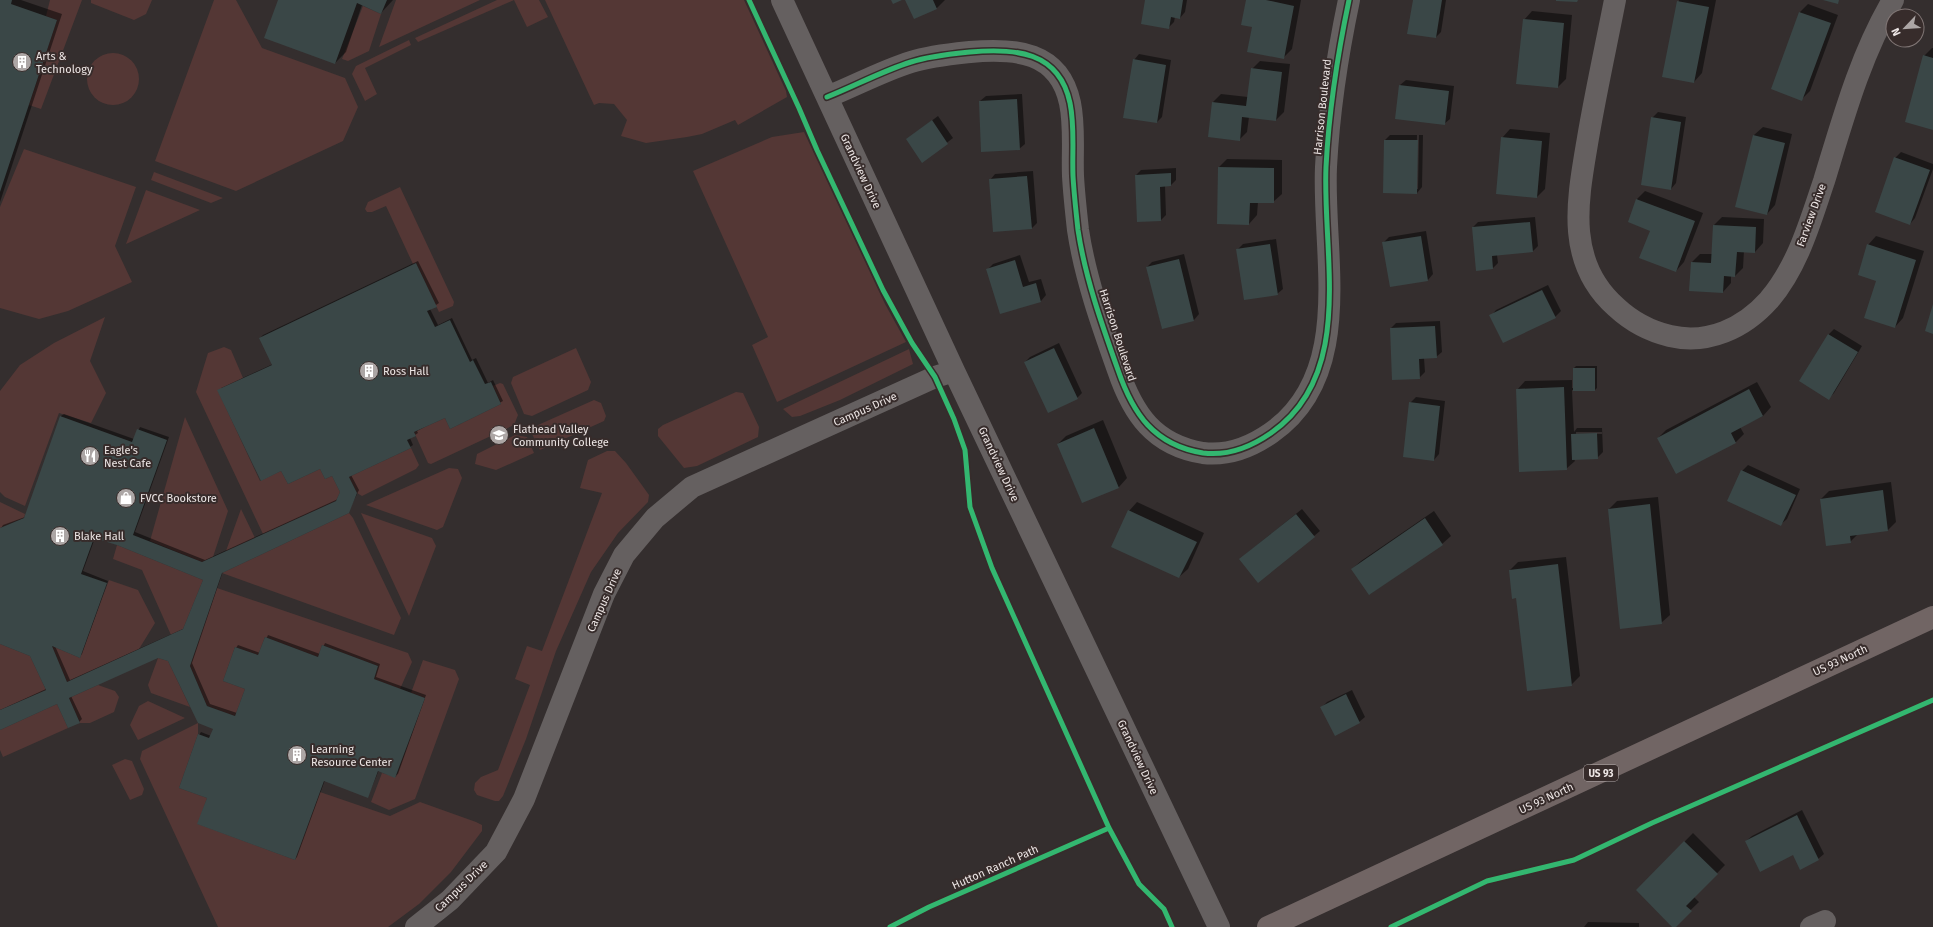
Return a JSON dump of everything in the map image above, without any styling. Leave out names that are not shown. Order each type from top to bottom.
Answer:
[{"type":"main road","name":"US 93 North","points":[[1268,927],[1933,617]]},
{"type":"street","name":"Grandview Drive","points":[[782,0],[954,371],[1219,927]]},
{"type":"street","name":"Harrison Boulevard","points":[[827,97],[911,62],[955,53],[998,49],[1018,51],[1038,57],[1053,68],[1064,84],[1070,104],[1073,126],[1073,178],[1078,230],[1105,332],[1121,380],[1145,423],[1163,440],[1185,450],[1210,454],[1234,451],[1258,442],[1279,427],[1297,409],[1311,387],[1321,362],[1327,336],[1329,309],[1326,173],[1329,117],[1336,61],[1349,0]]},
{"type":"street","name":"Farview Drive","points":[[1615,0],[1594,104],[1580,188],[1578,230],[1581,251],[1587,270],[1597,287],[1623,314],[1639,325],[1657,333],[1677,338],[1696,339],[1716,335],[1750,318],[1769,299],[1784,279],[1807,234],[1865,56],[1893,0]]},
{"type":"street","name":"Campus Drive","points":[[416,927],[450,900],[496,852],[524,799],[604,594],[624,555],[655,518],[692,487],[935,377],[954,371]]},
{"type":"shaded area","points":[[50,0],[82,0],[41,109],[29,105],[57,20],[46,16]]},
{"type":"shaded area","points":[[91,0],[152,0],[146,14],[134,20],[91,3]]},
{"type":"shaded area","points":[[214,0],[236,0],[262,48],[345,78],[358,107],[343,141],[236,191],[155,161]]},
{"type":"shaded area","points":[[396,0],[480,0],[379,47]]},
{"type":"shaded area","points":[[497,0],[514,0],[418,42],[415,38]]},
{"type":"shaded area","points":[[514,0],[539,0],[548,17],[527,27]]},
{"type":"shaded area","points":[[545,0],[744,0],[786,91],[787,97],[738,125],[735,120],[702,134],[646,143],[621,136],[627,120],[614,104],[599,103],[594,105]]},
{"type":"shaded area","points":[[363,6],[381,14],[369,51],[348,61],[342,59]]},
{"type":"shaded area","points":[[409,40],[411,45],[365,68],[377,94],[365,101],[352,74],[356,66]]},
{"type":"shaded area","points":[[108,53],[118,53],[128,57],[135,64],[139,74],[139,84],[135,94],[128,101],[118,105],[108,105],[98,101],[91,94],[87,84],[87,74],[91,64],[98,57]]},
{"type":"shaded area","points":[[804,132],[885,304],[906,342],[777,402],[752,345],[768,337],[693,171],[772,137]]},
{"type":"shaded area","points":[[24,149],[136,187],[115,246],[132,282],[68,311],[39,319],[0,308],[0,207]]},
{"type":"shaded area","points":[[154,172],[223,198],[211,203],[151,180]]},
{"type":"shaded area","points":[[400,187],[454,302],[453,306],[439,312],[416,263],[413,264],[386,206],[372,212],[367,212],[365,209],[368,202]]},
{"type":"shaded area","points":[[146,190],[200,210],[126,244]]},
{"type":"shaded area","points":[[105,317],[90,361],[106,393],[91,423],[59,413],[25,506],[5,497],[0,492],[0,391],[20,365],[54,343]]},
{"type":"shaded area","points":[[224,347],[231,350],[243,378],[218,391],[260,481],[281,471],[288,484],[320,469],[325,479],[332,476],[340,492],[336,501],[263,534],[196,392],[208,353]]},
{"type":"shaded area","points":[[576,348],[591,382],[588,390],[532,416],[524,414],[511,383],[513,377]]},
{"type":"shaded area","points":[[909,349],[913,364],[840,400],[800,416],[792,417],[783,409]]},
{"type":"shaded area","points":[[500,383],[503,384],[518,415],[514,425],[431,464],[428,463],[414,432],[445,418],[450,429],[501,404],[493,386]]},
{"type":"shaded area","points":[[736,392],[743,393],[759,427],[758,437],[697,466],[684,468],[658,436],[658,429],[663,425]]},
{"type":"shaded area","points":[[594,400],[601,403],[606,416],[604,421],[540,450],[532,434],[538,425]]},
{"type":"shaded area","points":[[185,417],[228,511],[213,557],[202,562],[150,541]]},
{"type":"shaded area","points":[[515,435],[527,437],[534,453],[496,470],[475,464],[477,454]]},
{"type":"shaded area","points":[[411,448],[419,465],[416,469],[362,496],[357,493],[349,477]]},
{"type":"shaded area","points":[[607,451],[615,451],[626,463],[649,495],[648,502],[618,533],[591,572],[556,651],[526,739],[503,796],[499,801],[495,801],[477,795],[474,790],[475,783],[481,777],[498,770],[530,685],[515,679],[527,646],[542,651],[602,493],[580,488],[588,460]]},
{"type":"shaded area","points":[[449,468],[458,469],[462,478],[443,527],[437,530],[366,505]]},
{"type":"shaded area","points":[[0,502],[25,514],[24,518],[0,528]]},
{"type":"shaded area","points":[[241,509],[255,538],[226,551]]},
{"type":"shaded area","points":[[349,513],[353,518],[401,618],[394,635],[222,573]]},
{"type":"shaded area","points":[[361,513],[432,538],[436,546],[409,616]]},
{"type":"shaded area","points":[[117,545],[203,580],[183,629],[171,635],[142,570],[113,559]]},
{"type":"shaded area","points":[[109,580],[138,590],[155,623],[139,649],[67,682],[52,646],[80,658]]},
{"type":"shaded area","points":[[217,588],[408,653],[412,662],[400,689],[374,679],[378,666],[322,645],[318,657],[265,637],[258,655],[235,647],[223,681],[245,689],[235,716],[207,706],[190,666]]},
{"type":"shaded area","points":[[0,644],[30,656],[46,690],[0,710]]},
{"type":"shaded area","points":[[158,658],[168,661],[190,707],[151,693],[148,685]]},
{"type":"shaded area","points":[[423,660],[455,670],[459,679],[415,799],[389,810],[371,802],[382,773],[396,777],[425,698],[411,693]]},
{"type":"shaded area","points":[[98,685],[115,691],[119,697],[114,712],[90,723],[80,723],[69,698]]},
{"type":"shaded area","points":[[148,701],[185,718],[138,740],[130,725],[139,706]]},
{"type":"shaded area","points":[[57,704],[68,728],[3,757],[0,750],[0,730]]},
{"type":"shaded area","points":[[198,723],[198,734],[179,788],[207,798],[198,824],[295,860],[320,792],[390,816],[420,802],[476,822],[482,825],[482,831],[451,872],[419,904],[388,927],[218,927],[140,759],[142,751]]},
{"type":"shaded area","points":[[125,759],[132,761],[144,789],[142,795],[130,800],[112,765]]},
{"type":"building","name":"Arts & Technology","points":[[0,0],[12,0],[11,4],[57,20],[0,192]]},
{"type":"building","points":[[278,0],[387,0],[381,14],[357,3],[335,64],[264,38]]},
{"type":"building","points":[[891,0],[902,0],[893,4]]},
{"type":"building","points":[[905,0],[933,0],[937,9],[914,19]]},
{"type":"building","points":[[1145,0],[1183,0],[1180,19],[1171,17],[1169,29],[1141,24]]},
{"type":"building","points":[[1246,0],[1266,0],[1294,6],[1284,59],[1247,52],[1252,27],[1241,25]]},
{"type":"building","points":[[1413,0],[1442,0],[1436,38],[1407,34]]},
{"type":"building","points":[[1556,0],[1578,0],[1577,2]]},
{"type":"building","points":[[1823,0],[1839,0],[1838,4]]},
{"type":"building","points":[[1677,1],[1709,7],[1694,83],[1662,77]]},
{"type":"building","points":[[1799,12],[1831,23],[1802,101],[1771,89]]},
{"type":"building","points":[[1523,19],[1564,23],[1558,88],[1516,84]]},
{"type":"building","points":[[1923,55],[1933,58],[1933,130],[1905,122]]},
{"type":"building","points":[[1133,59],[1166,65],[1157,123],[1123,118]]},
{"type":"building","points":[[1251,68],[1282,72],[1276,121],[1242,117],[1240,141],[1208,137],[1212,102],[1246,106]]},
{"type":"building","points":[[1399,85],[1449,91],[1445,125],[1395,119]]},
{"type":"building","points":[[1017,99],[1020,150],[981,152],[979,101]]},
{"type":"building","points":[[1651,117],[1681,122],[1671,190],[1641,185]]},
{"type":"building","points":[[932,120],[948,144],[922,163],[906,139]]},
{"type":"building","points":[[1753,135],[1785,143],[1767,215],[1735,207]]},
{"type":"building","points":[[1501,137],[1542,141],[1537,198],[1496,194]]},
{"type":"building","points":[[1384,140],[1418,140],[1417,194],[1383,193]]},
{"type":"building","points":[[1894,157],[1930,170],[1910,225],[1875,212]]},
{"type":"building","points":[[1218,167],[1274,168],[1274,203],[1250,203],[1249,225],[1217,224]]},
{"type":"building","points":[[1171,173],[1171,186],[1160,187],[1161,221],[1137,222],[1135,175]]},
{"type":"building","points":[[1027,176],[1032,229],[993,232],[989,179]]},
{"type":"building","points":[[1636,199],[1695,221],[1676,272],[1639,258],[1650,231],[1628,222]]},
{"type":"building","points":[[1530,222],[1533,252],[1492,256],[1493,269],[1476,271],[1472,227]]},
{"type":"building","points":[[1713,225],[1756,227],[1755,253],[1737,252],[1735,277],[1724,276],[1723,293],[1689,291],[1691,262],[1711,263]]},
{"type":"building","points":[[1421,236],[1428,281],[1390,287],[1382,242]]},
{"type":"building","points":[[1270,244],[1278,295],[1244,300],[1236,249]]},
{"type":"building","points":[[1867,244],[1916,260],[1895,328],[1864,318],[1876,281],[1858,275]]},
{"type":"building","points":[[1179,259],[1194,321],[1162,329],[1146,267]]},
{"type":"building","points":[[1015,260],[1023,287],[1036,283],[1041,302],[1000,314],[986,269]]},
{"type":"building","points":[[416,263],[437,307],[427,311],[435,327],[450,320],[470,362],[473,360],[485,384],[491,382],[501,404],[450,429],[445,418],[414,432],[416,436],[407,440],[411,448],[349,477],[357,493],[349,513],[222,573],[190,666],[207,706],[235,716],[245,689],[223,681],[235,647],[258,655],[265,637],[318,657],[322,645],[378,666],[374,679],[425,698],[395,778],[378,771],[368,798],[324,781],[295,860],[197,824],[207,798],[179,788],[198,734],[209,738],[213,729],[198,723],[168,661],[158,658],[69,698],[80,723],[68,728],[57,704],[0,730],[0,710],[46,690],[30,656],[0,644],[0,528],[24,518],[60,416],[132,442],[137,429],[167,440],[133,535],[202,562],[336,501],[340,492],[332,476],[325,479],[320,469],[288,484],[281,471],[261,481],[217,390],[272,365],[259,338]],"holes":[[[94,538],[117,545],[203,580],[183,629],[67,682],[52,646],[80,658],[107,583],[81,574]]]},
{"type":"building","points":[[1542,290],[1556,318],[1503,343],[1489,315]]},
{"type":"building","points":[[1933,304],[1933,334],[1925,331]]},
{"type":"building","points":[[1435,326],[1437,358],[1419,359],[1420,379],[1392,380],[1390,328]]},
{"type":"building","points":[[1828,334],[1858,352],[1829,400],[1799,381]]},
{"type":"building","points":[[1054,348],[1078,399],[1048,413],[1024,362]]},
{"type":"building","points":[[1573,368],[1595,368],[1595,391],[1573,391]]},
{"type":"building","points":[[1564,387],[1567,470],[1519,472],[1516,389]]},
{"type":"building","points":[[1749,389],[1763,416],[1731,433],[1736,443],[1676,474],[1657,438]]},
{"type":"building","points":[[1409,402],[1440,406],[1434,461],[1403,457]]},
{"type":"building","points":[[1094,428],[1119,488],[1082,503],[1057,444]]},
{"type":"building","points":[[1597,433],[1598,459],[1572,460],[1571,434]]},
{"type":"building","points":[[1741,470],[1796,495],[1781,526],[1727,501]]},
{"type":"building","points":[[1883,490],[1888,531],[1850,536],[1851,543],[1826,546],[1820,499]]},
{"type":"building","points":[[1650,504],[1662,624],[1620,629],[1608,509]]},
{"type":"building","points":[[1128,510],[1197,542],[1179,578],[1111,547]]},
{"type":"building","points":[[1296,514],[1315,537],[1258,583],[1239,559]]},
{"type":"building","points":[[1425,518],[1443,545],[1369,595],[1351,569]]},
{"type":"building","points":[[1558,564],[1572,686],[1527,691],[1516,598],[1512,599],[1509,570]]},
{"type":"building","points":[[1346,694],[1360,723],[1335,736],[1320,707]]},
{"type":"building","points":[[1797,815],[1819,860],[1800,870],[1793,855],[1760,872],[1745,841]]},
{"type":"building","points":[[1684,841],[1718,874],[1686,906],[1692,911],[1676,927],[1672,927],[1636,890]]},
{"type":"cycle path","points":[[749,0],[883,290],[912,343],[935,377],[954,419],[965,450],[970,507],[992,568],[1109,828],[1139,884],[1164,909],[1172,927]]},
{"type":"cycle path","points":[[827,97],[900,66],[918,60],[940,56],[970,52],[1003,51],[1033,56],[1045,63],[1056,73],[1064,86],[1070,103],[1073,130],[1074,190],[1081,248],[1100,318],[1124,386],[1131,400],[1148,425],[1171,443],[1186,449],[1203,453],[1212,454],[1230,452],[1247,446],[1271,433],[1298,408],[1315,379],[1325,346],[1329,310],[1326,201],[1327,146],[1334,83],[1349,0]]},
{"type":"cycle path","points":[[1391,927],[1487,881],[1574,860],[1652,823],[1933,700]]},
{"type":"cycle path","name":"Hutton Ranch Path","points":[[890,927],[929,907],[1109,828]]},
{"type":"place","name":"Arts & Technology","points":[[22,62]]},
{"type":"place","name":"Ross Hall","points":[[369,371]]},
{"type":"place","name":"Flathead Valley Community College","points":[[499,435]]},
{"type":"place","name":"Eagle's Nest Cafe","points":[[90,456]]},
{"type":"place","name":"FVCC Bookstore","points":[[126,498]]},
{"type":"place","name":"Blake Hall","points":[[60,536]]},
{"type":"place","name":"Learning Resource Center","points":[[297,755]]}]
